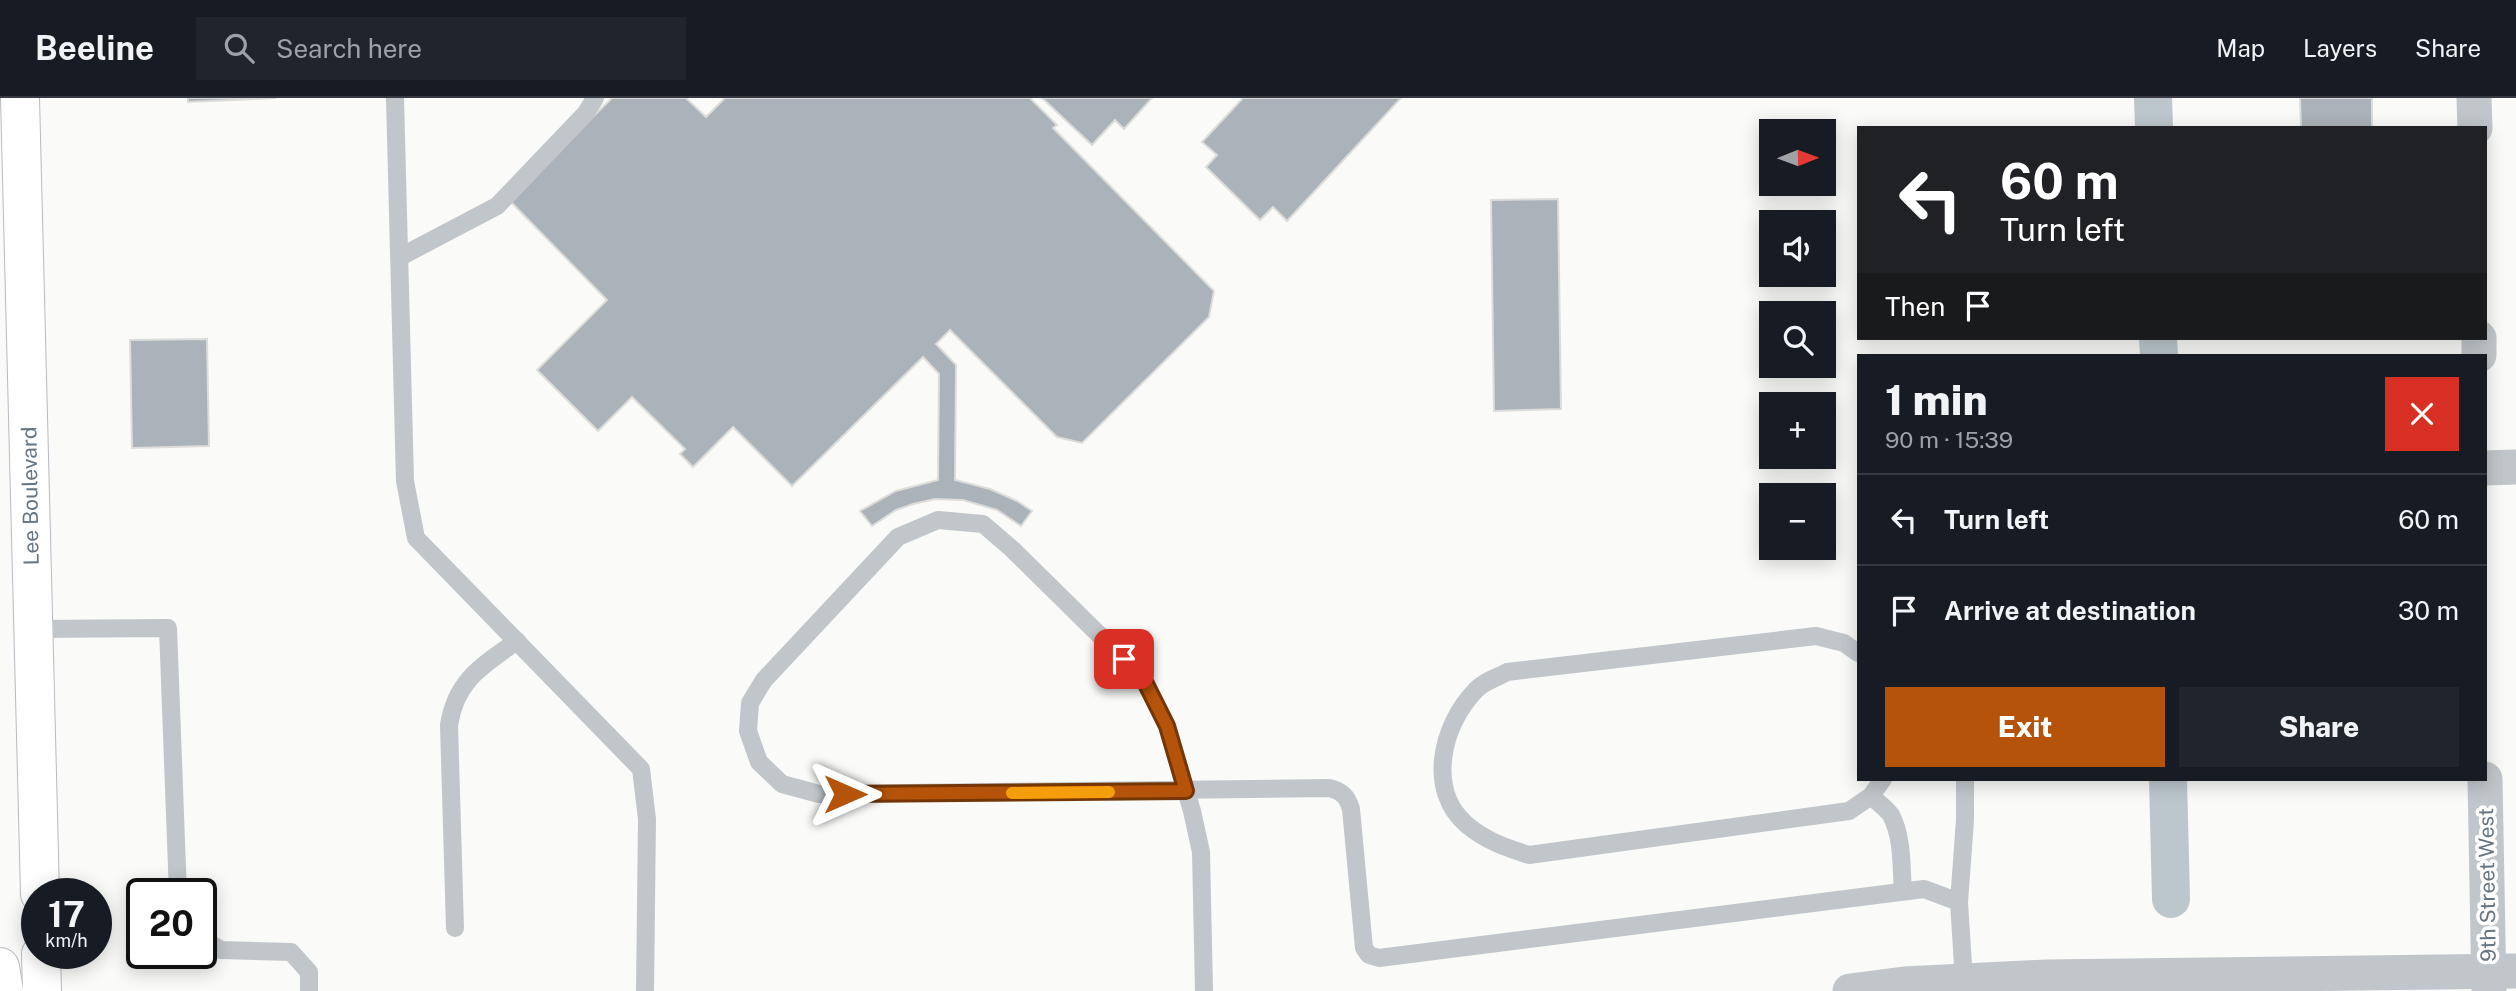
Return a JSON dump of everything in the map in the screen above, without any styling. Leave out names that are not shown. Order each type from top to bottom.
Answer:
[{"type":"main road","name":"Lee Boulevard","points":[[20,98],[40,878]]},
{"type":"main road","points":[[0,967],[4,991]]},
{"type":"main road","points":[[41,969],[42,991]]},
{"type":"street","points":[[2474,98],[2475,126]]},
{"type":"street","points":[[2487,468],[2516,467]]},
{"type":"street","name":"9th Street West","points":[[2485,781],[2498,978]]},
{"type":"street","points":[[1850,991],[1905,984],[2046,976],[2498,978]]},
{"type":"lane","points":[[396,98],[405,481],[416,538],[641,769],[647,819],[645,991]]},
{"type":"lane","points":[[400,257],[497,206],[586,113],[595,98]]},
{"type":"lane","points":[[1204,991],[1201,852],[1186,791],[1167,726],[1143,678],[983,524],[938,520],[898,537],[764,680],[750,703],[748,731],[759,762],[782,784],[819,794],[1186,791],[1329,788],[1339,791],[1347,798],[1351,809],[1364,948],[1369,955],[1379,958],[1903,891],[1924,889],[1959,902]]},
{"type":"lane","points":[[33,629],[168,628],[177,878]]},
{"type":"lane","points":[[1857,652],[1844,643],[1816,636],[1507,672],[1476,688],[1455,716],[1441,761],[1448,800],[1466,824],[1496,844],[1530,855],[1849,811],[1871,796],[1882,781]]},
{"type":"lane","points":[[455,928],[449,725],[451,712],[459,691],[475,671],[517,641]]},
{"type":"lane","points":[[1964,981],[1959,902],[1965,781]]},
{"type":"lane","points":[[1871,796],[1890,813],[1896,829],[1903,891]]},
{"type":"lane","points":[[217,948],[221,950],[291,952],[309,972],[309,991]]},
{"type":"building","points":[[188,98],[276,98],[188,102]]},
{"type":"building","points":[[612,98],[686,98],[706,117],[725,98],[1030,98],[1057,125],[1053,128],[1214,291],[1209,317],[1082,443],[1057,437],[950,330],[936,344],[956,365],[955,480],[990,489],[1032,511],[1021,526],[997,510],[963,500],[935,499],[913,504],[896,510],[872,526],[860,511],[896,491],[938,480],[939,374],[923,357],[792,486],[733,427],[693,467],[680,454],[685,449],[632,397],[598,431],[537,370],[607,300],[509,200]]},
{"type":"building","points":[[1042,98],[1152,98],[1124,129],[1115,120],[1092,145]]},
{"type":"building","points":[[1243,98],[1401,98],[1287,221],[1273,207],[1260,220],[1206,167],[1217,155],[1202,142]]},
{"type":"building","points":[[2300,98],[2372,98],[2372,126],[2301,126]]},
{"type":"building","points":[[1558,199],[1561,409],[1494,411],[1491,200]]},
{"type":"building","points":[[207,339],[209,446],[132,448],[130,340]]},
{"type":"waterway","points":[[2153,98],[2154,126]]},
{"type":"waterway","points":[[2158,340],[2159,354]]},
{"type":"waterway","points":[[2168,781],[2171,899]]},
{"type":"slow traffic","points":[[1012,793],[1109,792]]},
{"type":"route","points":[[845,794],[1186,791],[1167,726],[1143,678],[1124,659]]}]
